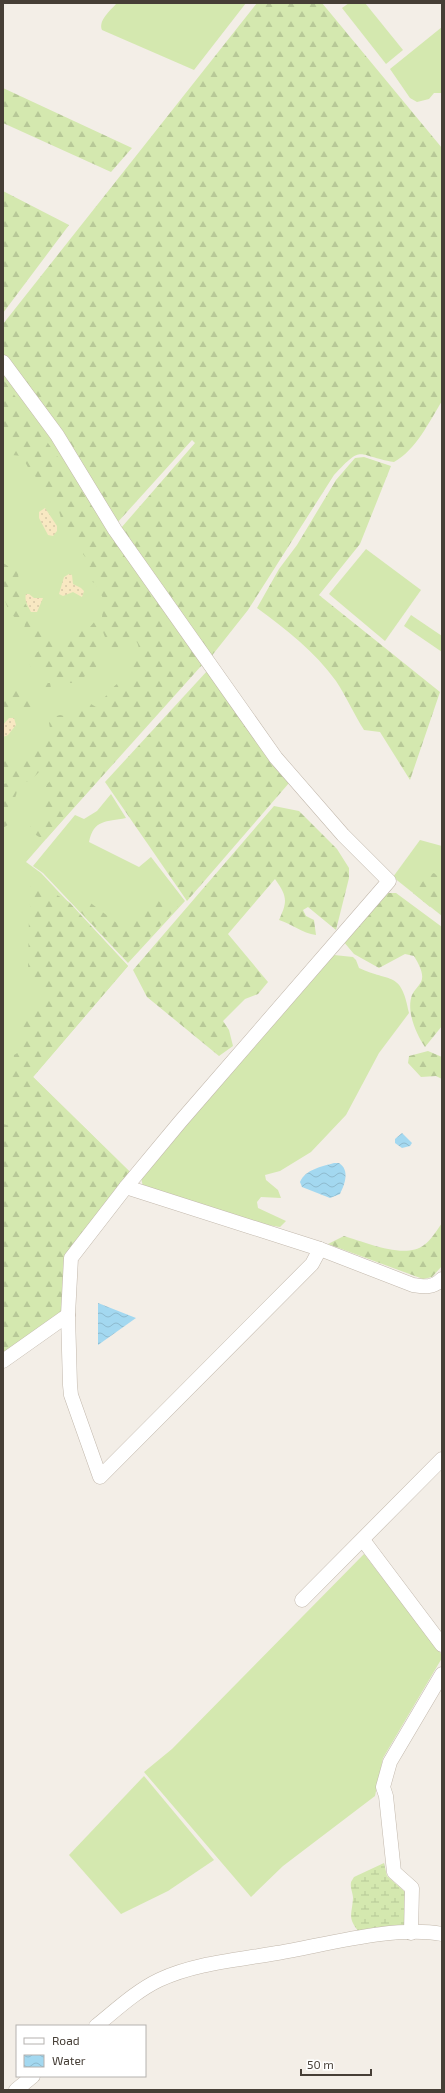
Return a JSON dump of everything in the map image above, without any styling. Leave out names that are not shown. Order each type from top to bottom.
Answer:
[{"type":"street","points":[[3,362],[57,435],[115,530],[276,758],[343,835],[389,881],[126,1187],[71,1258],[68,1315],[71,1395],[100,1477],[312,1264],[320,1250]]},
{"type":"street","points":[[126,1187],[320,1250],[413,1285],[434,1286],[442,1279]]},
{"type":"street","points":[[3,1361],[68,1315]]},
{"type":"street","points":[[302,1600],[442,1459]]},
{"type":"street","points":[[363,1540],[442,1645]]},
{"type":"street","points":[[411,1933],[412,1888],[394,1872],[386,1796],[383,1787],[390,1762],[442,1674]]},
{"type":"street","points":[[97,2025],[141,1990],[158,1980],[190,1969],[379,1935],[411,1933],[442,1934]]},
{"type":"street","points":[[16,2090],[32,2077]]},
{"type":"green space","points":[[117,3],[246,3],[194,70],[102,30],[101,26],[103,19]]},
{"type":"green space","points":[[257,3],[322,3],[442,148],[442,401],[421,435],[402,457],[394,462],[361,454],[356,455],[334,475],[248,610],[210,658],[121,528],[195,443],[192,440],[117,523],[3,355],[3,324]]},
{"type":"green space","points":[[349,3],[365,3],[403,50],[386,64],[342,8]]},
{"type":"green space","points":[[442,27],[442,93],[434,93],[429,99],[417,102],[410,98],[390,69]]},
{"type":"green space","points":[[3,88],[132,148],[111,172],[3,123]]},
{"type":"green space","points":[[3,191],[69,225],[3,313]]},
{"type":"green space","points":[[3,370],[52,437],[201,661],[26,862],[41,873],[128,966],[33,1077],[130,1172],[3,1355]]},
{"type":"green space","points":[[3,379],[201,661],[202,665],[46,839],[40,838],[36,835],[30,826],[32,822],[41,822],[43,820],[41,799],[47,784],[54,777],[52,774],[39,772],[30,781],[25,782],[14,777],[3,782],[3,760],[9,762],[13,760],[22,762],[29,751],[32,752],[35,745],[43,747],[45,745],[43,741],[44,731],[45,729],[50,728],[49,723],[53,717],[60,715],[70,717],[74,716],[77,711],[91,704],[96,707],[100,705],[100,701],[115,686],[128,679],[133,673],[132,658],[134,652],[139,650],[138,644],[134,639],[125,637],[125,641],[118,647],[111,647],[107,642],[102,626],[102,614],[105,602],[95,583],[90,581],[87,568],[91,565],[83,554],[86,549],[81,542],[71,540],[64,529],[59,511],[46,492],[39,486],[36,477],[31,473],[22,456],[12,455],[10,444],[3,432]]},
{"type":"green space","points":[[364,457],[391,466],[360,544],[319,595],[440,692],[410,780],[380,732],[364,730],[336,681],[328,670],[279,624],[257,608],[279,569],[297,545],[336,480],[355,458]]},
{"type":"green space","points":[[366,549],[421,590],[385,641],[329,594]]},
{"type":"green space","points":[[3,563],[18,572],[20,595],[38,625],[46,631],[51,638],[66,640],[71,633],[90,627],[95,621],[100,632],[101,642],[101,645],[95,651],[93,657],[97,668],[75,683],[68,683],[44,672],[32,669],[27,659],[32,653],[38,652],[38,648],[27,638],[24,633],[25,624],[11,613],[7,606],[3,590]]},
{"type":"green space","points":[[411,615],[442,636],[442,652],[404,626]]},
{"type":"green space","points":[[208,670],[289,783],[187,901],[105,782]]},
{"type":"green space","points":[[38,677],[44,683],[50,683],[51,688],[59,689],[59,692],[56,694],[51,692],[47,697],[43,694],[42,688],[39,687],[36,679]]},
{"type":"green space","points":[[19,688],[24,692],[25,700],[30,699],[34,701],[36,698],[43,704],[42,706],[29,709],[26,707],[24,709],[19,707],[19,701],[14,701],[17,707],[16,710],[13,709],[5,715],[3,714],[3,690],[13,692]]},
{"type":"green space","points":[[3,784],[16,784],[17,791],[14,800],[7,808],[8,817],[11,823],[3,828]]},
{"type":"green space","points":[[111,794],[126,818],[107,821],[98,825],[94,829],[89,842],[139,867],[151,857],[185,901],[128,963],[43,873],[33,866],[75,815],[84,819],[97,811]]},
{"type":"green space","points":[[274,806],[299,811],[337,849],[349,868],[349,878],[336,930],[308,907],[303,910],[306,916],[314,920],[316,935],[279,920],[284,908],[285,899],[282,890],[275,879],[228,934],[268,982],[258,994],[245,999],[223,1021],[229,1030],[233,1046],[219,1056],[147,997],[133,970]]},
{"type":"green space","points":[[420,840],[442,846],[442,916],[393,877]]},
{"type":"green space","points":[[434,873],[442,880],[442,899],[437,898],[430,907],[413,893],[427,876]]},
{"type":"green space","points":[[32,883],[38,884],[69,902],[128,966],[33,1077],[130,1172],[67,1256],[65,1312],[3,1355],[3,1124],[7,1125],[14,1055],[19,1052],[21,1020],[42,1004],[45,995],[39,989],[28,972],[29,913],[32,910],[29,903],[29,896]]},
{"type":"green space","points":[[386,893],[396,893],[442,927],[442,1026],[425,1047],[415,1029],[410,1008],[412,995],[422,979],[420,969],[414,956],[405,954],[379,968],[354,954],[343,941]]},
{"type":"green space","points":[[157,900],[167,906],[176,903],[178,907],[148,939],[125,959],[73,904],[88,901],[121,926]]},
{"type":"green space","points":[[334,955],[353,957],[359,968],[393,980],[402,990],[406,999],[409,1013],[379,1053],[346,1115],[311,1152],[280,1171],[265,1175],[266,1180],[278,1190],[281,1198],[261,1197],[257,1202],[258,1208],[286,1221],[280,1227],[268,1225],[143,1187],[141,1177]]},
{"type":"green space","points":[[428,1051],[442,1057],[442,1079],[436,1076],[421,1077],[408,1063],[409,1056]]},
{"type":"green space","points":[[442,1223],[442,1266],[432,1277],[423,1279],[328,1244],[344,1236],[385,1248],[406,1251],[416,1249],[424,1245],[434,1235]]},
{"type":"green space","points":[[364,1554],[442,1655],[442,1658],[383,1758],[375,1796],[283,1866],[251,1897],[144,1772],[172,1749]]},
{"type":"green space","points":[[144,1776],[214,1860],[168,1891],[121,1914],[69,1855]]},
{"type":"green space","points":[[384,1863],[387,1876],[405,1892],[404,1928],[359,1932],[353,1923],[351,1916],[353,1898],[351,1882],[354,1877]]},
{"type":"sand","points":[[45,508],[57,526],[57,531],[53,536],[48,535],[39,518],[39,512]]},
{"type":"sand","points":[[69,574],[72,575],[73,584],[84,591],[82,597],[73,592],[63,596],[59,594],[64,577]]},
{"type":"sand","points":[[26,594],[29,594],[34,598],[43,598],[37,612],[31,612],[26,601]]},
{"type":"sand","points":[[9,718],[14,718],[16,725],[8,735],[3,737],[3,725]]},
{"type":"water","points":[[402,1133],[412,1143],[410,1146],[402,1148],[395,1143],[395,1139]]},
{"type":"water","points":[[334,1163],[339,1163],[342,1166],[346,1177],[340,1194],[330,1198],[302,1187],[300,1182],[310,1171]]},
{"type":"water","points":[[98,1303],[136,1318],[98,1345]]}]
